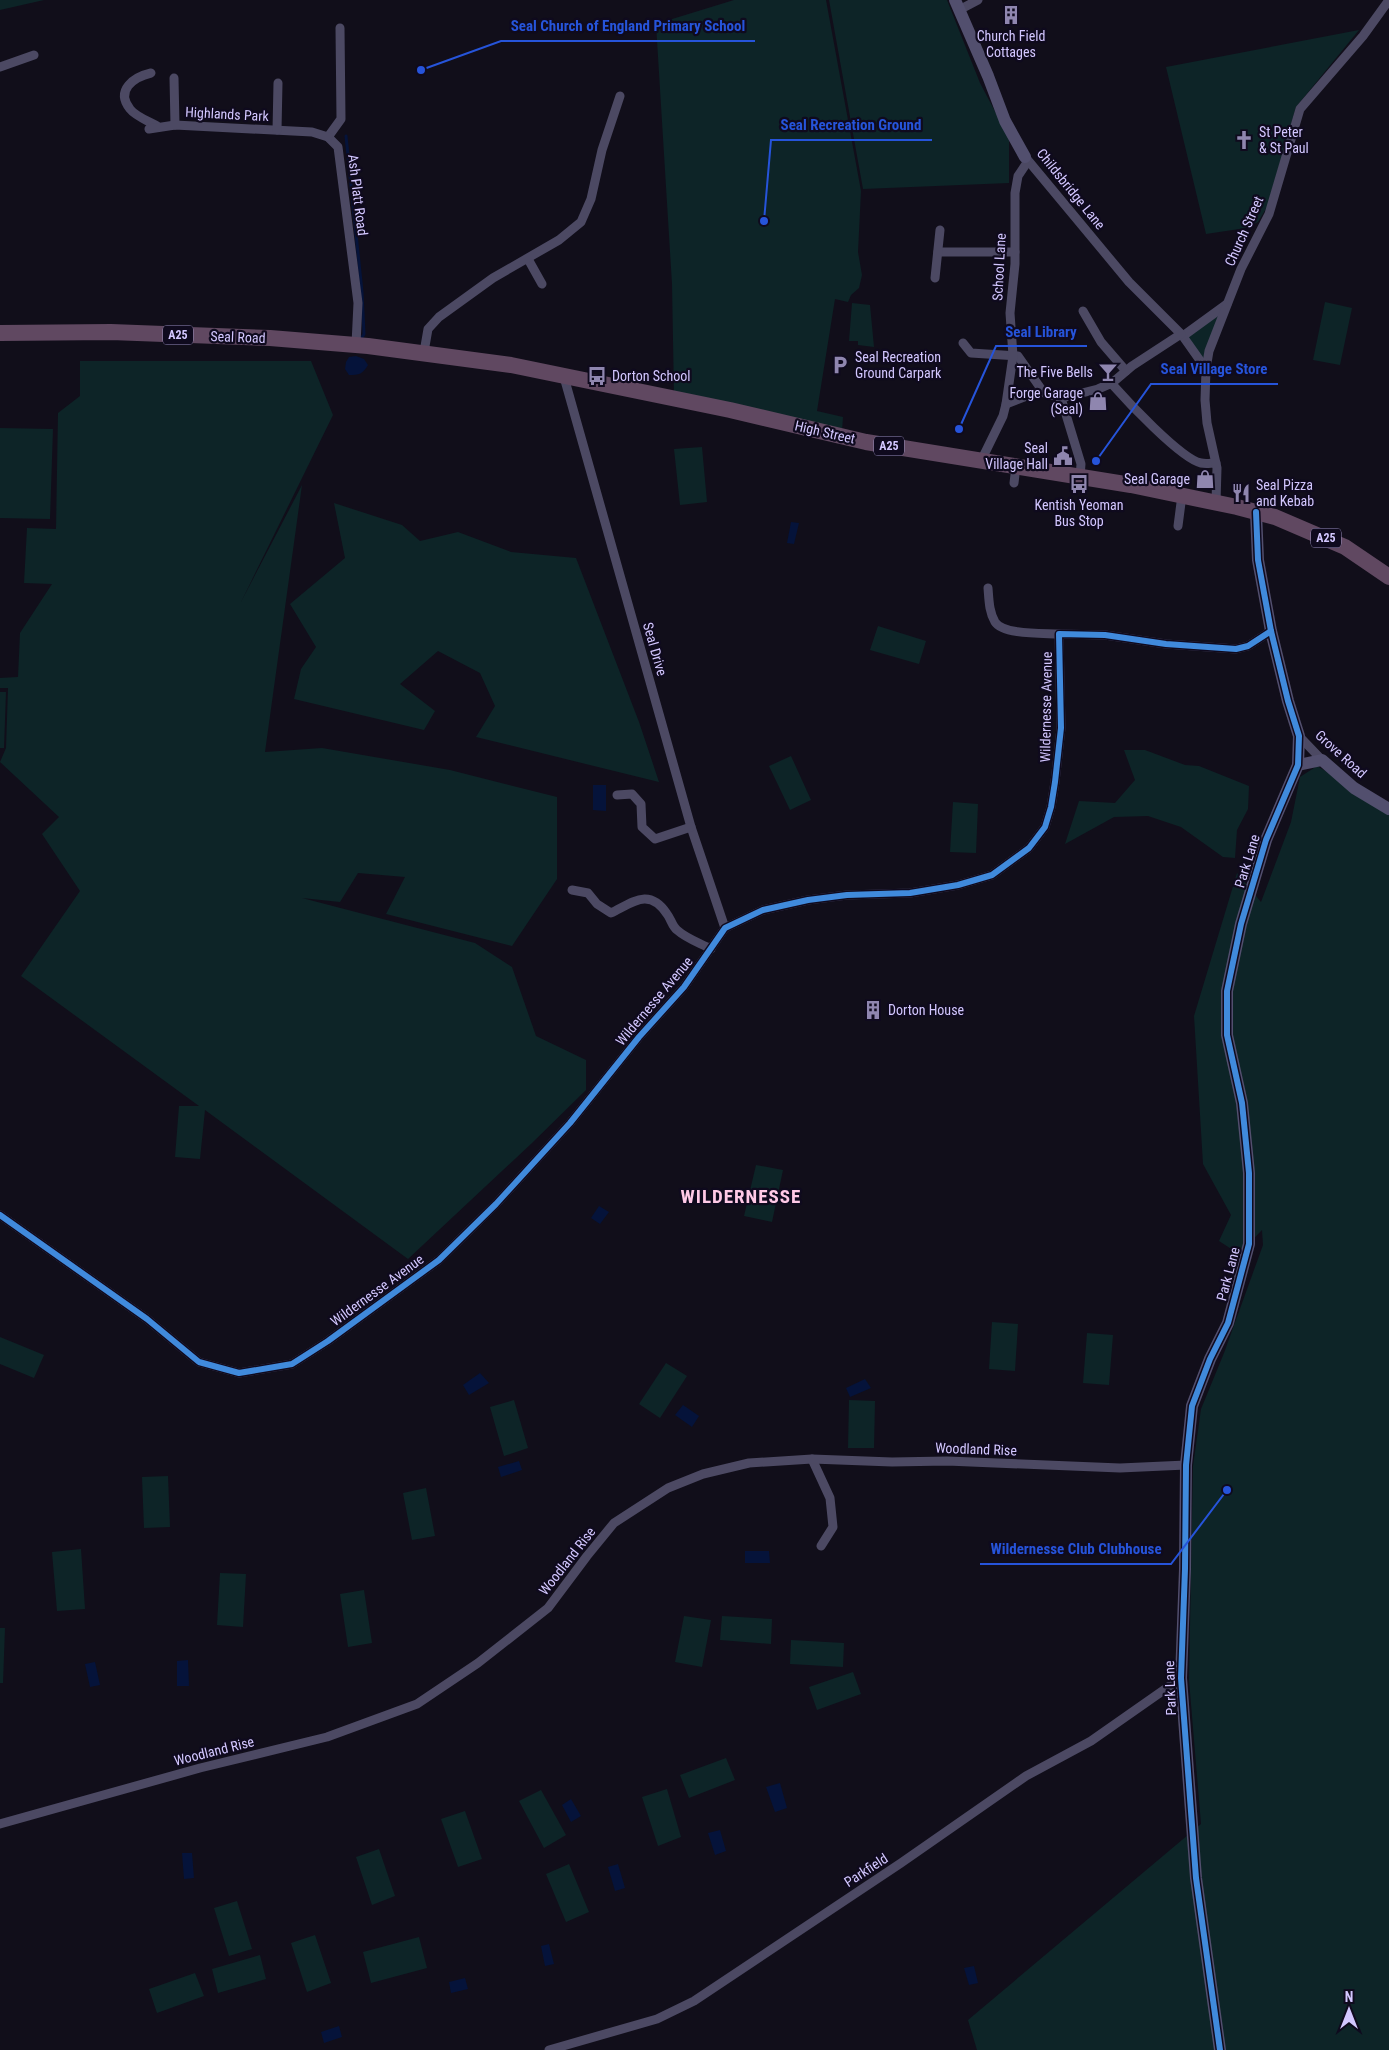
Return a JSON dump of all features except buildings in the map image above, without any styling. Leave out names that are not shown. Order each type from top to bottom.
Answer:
[{"type":"highway","name":"Seal Road","points":[[0,333],[111,332],[270,338],[356,344]]},
{"type":"highway","name":"High Street","points":[[356,344],[492,362],[730,410],[840,437],[1182,495],[1256,512]]},
{"type":"highway","name":"A25","points":[[1256,512],[1284,521],[1345,547],[1389,577]]},
{"type":"street","points":[[957,5],[978,0]]},
{"type":"street","name":"Church Street","points":[[1216,502],[1216,463],[1206,413],[1206,369],[1209,351],[1241,269],[1269,214],[1300,109],[1363,36],[1389,0]]},
{"type":"street","name":"Childsbridge Lane","points":[[957,5],[1005,121],[1027,159],[1129,282],[1182,335],[1206,369]]},
{"type":"street","points":[[328,137],[341,119],[340,28]]},
{"type":"street","points":[[0,66],[34,55]]},
{"type":"street","name":"Highlands Park","points":[[151,73],[138,76],[128,85],[125,96],[130,110],[153,128],[175,124],[312,132],[328,137]]},
{"type":"street","name":"Highlands Park","points":[[174,78],[175,124]]},
{"type":"street","name":"Highlands Park","points":[[278,83],[278,130]]},
{"type":"street","points":[[424,352],[428,329],[436,320],[493,278],[528,259],[570,231],[584,216],[594,191],[602,150],[620,96]]},
{"type":"street","name":"Ash Platt Road","points":[[328,137],[338,148],[358,303],[356,344]]},
{"type":"street","name":"School Lane","points":[[981,461],[1003,416],[1006,404],[1013,356],[1010,306],[1015,252],[1015,188],[1019,174],[1027,159]]},
{"type":"street","points":[[936,278],[940,230]]},
{"type":"street","points":[[938,252],[1015,252]]},
{"type":"street","points":[[528,259],[542,284]]},
{"type":"street","points":[[964,343],[971,353],[1018,357],[1046,394],[1061,398],[1098,389],[1111,383],[1126,371],[1228,304]]},
{"type":"street","points":[[1083,311],[1101,342],[1126,371]]},
{"type":"street","name":"Seal Drive","points":[[564,377],[691,827],[725,928]]},
{"type":"street","points":[[1111,383],[1142,416],[1184,454],[1201,463],[1216,463]]},
{"type":"street","points":[[1006,404],[1042,390]]},
{"type":"street","points":[[1061,398],[1081,464],[1080,477]]},
{"type":"street","points":[[1014,483],[1016,466]]},
{"type":"street","points":[[1178,526],[1182,495]]},
{"type":"street","name":"Park Lane","points":[[1220,2050],[1196,1878],[1181,1678],[1186,1465],[1192,1406],[1210,1359],[1228,1323],[1249,1244],[1249,1173],[1242,1103],[1227,1035],[1227,991],[1241,924],[1266,840],[1298,765],[1299,736],[1288,701],[1271,631],[1259,563],[1256,512]]},
{"type":"street","points":[[988,588],[990,609],[996,624],[1009,631],[1059,634]]},
{"type":"street","name":"Wildernesse Avenue","points":[[0,1216],[147,1319],[199,1362],[239,1373],[292,1364],[328,1341],[439,1260],[496,1204],[570,1123],[639,1037],[684,987],[725,928],[763,910],[808,900],[848,895],[910,893],[958,885],[992,875],[1029,848],[1045,827],[1051,807],[1055,782],[1061,728],[1059,634],[1105,634],[1166,644],[1236,649],[1248,646],[1271,631]]},
{"type":"street","name":"Grove Road","points":[[1299,736],[1322,760],[1354,788],[1389,810]]},
{"type":"street","points":[[1298,765],[1322,760]]},
{"type":"street","points":[[618,795],[632,794],[641,804],[642,827],[655,839],[691,827]]},
{"type":"street","points":[[572,890],[588,893],[597,904],[611,913],[634,900],[644,898],[659,904],[668,914],[675,929],[686,937],[711,948]]},
{"type":"street","points":[[812,1459],[830,1498],[833,1527],[821,1546]]},
{"type":"street","name":"Woodland Rise","points":[[0,1824],[200,1768],[327,1737],[417,1704],[478,1663],[548,1608],[614,1523],[668,1488],[703,1474],[749,1463],[812,1459],[892,1462],[947,1461],[1120,1468],[1186,1465]]},
{"type":"street","name":"Parkfield","points":[[549,2050],[649,2022],[694,2001],[901,1863],[1026,1776],[1091,1741],[1181,1678]]},
{"type":"green space","points":[[0,0],[44,0],[0,10]]},
{"type":"green space","points":[[734,0],[826,0],[861,191],[858,252],[862,275],[859,288],[851,295],[848,302],[835,299],[817,411],[843,417],[842,431],[674,396],[672,284],[656,24]]},
{"type":"green space","points":[[829,0],[947,0],[980,83],[1009,138],[1009,183],[863,189]]},
{"type":"green space","points":[[1359,30],[1296,107],[1267,207],[1258,222],[1246,228],[1206,234],[1166,67]]},
{"type":"green space","points":[[1325,302],[1352,308],[1340,365],[1313,360]]},
{"type":"green space","points":[[852,303],[870,305],[874,347],[858,345],[858,341],[849,341]]},
{"type":"green space","points":[[1228,303],[1206,369],[1182,335]]},
{"type":"green space","points":[[80,361],[311,361],[333,415],[241,602],[302,485],[265,752],[322,748],[450,770],[557,797],[557,879],[512,946],[386,914],[405,877],[358,873],[340,902],[302,898],[475,943],[512,967],[536,1036],[586,1060],[586,1090],[408,1259],[205,1110],[200,1159],[175,1157],[179,1106],[199,1106],[21,976],[80,891],[42,834],[59,817],[0,762],[6,748],[8,688],[0,688],[0,678],[18,677],[20,633],[52,584],[24,583],[27,528],[56,529],[58,413],[80,396]]},
{"type":"green space","points":[[0,428],[53,429],[50,519],[0,518]]},
{"type":"green space","points":[[702,447],[707,502],[680,505],[674,449]]},
{"type":"green space","points":[[334,503],[402,525],[420,541],[458,532],[511,552],[576,558],[639,722],[659,782],[476,737],[495,706],[480,673],[438,651],[400,684],[435,711],[424,730],[294,699],[301,669],[316,647],[290,604],[345,558]]},
{"type":"green space","points":[[878,626],[926,641],[919,664],[870,650]]},
{"type":"green space","points":[[0,692],[6,692],[4,748],[0,748]]},
{"type":"green space","points":[[1124,750],[1145,750],[1185,765],[1199,766],[1249,786],[1248,809],[1237,830],[1235,858],[1223,857],[1181,827],[1148,816],[1114,817],[1065,844],[1079,801],[1115,803],[1135,780]]},
{"type":"green space","points":[[791,756],[811,800],[790,810],[769,766]]},
{"type":"green space","points":[[1317,766],[1389,808],[1389,2050],[977,2050],[968,2020],[1201,1824],[1189,1680],[1193,1466],[1201,1409],[1224,1353],[1263,1245],[1262,1230],[1239,1254],[1219,1241],[1231,1215],[1203,1164],[1194,1016],[1237,873],[1261,902],[1291,822],[1300,777]]},
{"type":"green space","points":[[953,802],[978,804],[976,853],[950,852]]},
{"type":"green space","points":[[756,1165],[783,1170],[772,1222],[744,1216]]},
{"type":"green space","points":[[992,1322],[1018,1324],[1015,1371],[989,1369]]},
{"type":"green space","points":[[1087,1333],[1113,1335],[1109,1385],[1083,1383]]},
{"type":"green space","points":[[0,1337],[44,1355],[34,1378],[0,1364]]},
{"type":"green space","points":[[666,1363],[687,1376],[660,1418],[639,1404]]},
{"type":"green space","points":[[514,1400],[528,1448],[504,1456],[490,1407]]},
{"type":"green space","points":[[849,1400],[875,1401],[874,1448],[848,1448]]},
{"type":"green space","points":[[168,1476],[170,1527],[144,1528],[142,1477]]},
{"type":"green space","points":[[426,1488],[435,1536],[412,1540],[403,1493]]},
{"type":"green space","points":[[81,1549],[85,1609],[57,1611],[52,1552]]},
{"type":"green space","points":[[220,1573],[246,1574],[243,1627],[217,1625]]},
{"type":"green space","points":[[364,1590],[372,1643],[348,1647],[340,1594]]},
{"type":"green space","points":[[684,1616],[711,1620],[702,1667],[675,1662]]},
{"type":"green space","points":[[722,1616],[772,1619],[771,1644],[720,1640]]},
{"type":"green space","points":[[0,1628],[5,1628],[3,1683],[0,1683]]},
{"type":"green space","points":[[791,1640],[844,1643],[843,1667],[790,1664]]},
{"type":"green space","points":[[853,1672],[861,1694],[817,1710],[809,1687]]},
{"type":"green space","points":[[726,1758],[735,1780],[689,1798],[680,1775]]},
{"type":"green space","points":[[667,1789],[681,1837],[658,1846],[642,1797]]},
{"type":"green space","points":[[541,1790],[566,1835],[544,1848],[519,1801]]},
{"type":"green space","points":[[465,1811],[482,1859],[458,1867],[441,1819]]},
{"type":"green space","points":[[379,1849],[395,1896],[372,1905],[356,1857]]},
{"type":"green space","points":[[569,1864],[589,1912],[566,1922],[546,1874]]},
{"type":"green space","points":[[237,1901],[252,1949],[229,1956],[214,1908]]},
{"type":"green space","points":[[315,1935],[331,1983],[307,1992],[291,1943]]},
{"type":"green space","points":[[419,1937],[427,1968],[371,1983],[363,1952]]},
{"type":"green space","points":[[260,1955],[266,1979],[218,1993],[212,1969]]},
{"type":"green space","points":[[195,1973],[204,1996],[157,2013],[149,1989]]},
{"type":"water","points":[[356,356],[364,359],[368,365],[360,373],[349,375],[345,369],[346,362],[349,357]]},
{"type":"water","points":[[791,522],[799,523],[794,544],[787,543]]},
{"type":"water","points":[[593,785],[606,785],[606,811],[593,810]]},
{"type":"water","points":[[599,1206],[609,1212],[600,1224],[591,1218]]},
{"type":"water","points":[[480,1373],[489,1383],[469,1395],[463,1385]]},
{"type":"water","points":[[865,1379],[871,1388],[850,1397],[846,1388]]},
{"type":"water","points":[[683,1405],[699,1416],[692,1427],[675,1415]]},
{"type":"water","points":[[519,1461],[522,1470],[501,1477],[498,1467]]},
{"type":"water","points":[[745,1551],[769,1551],[770,1563],[745,1563]]},
{"type":"water","points":[[188,1660],[189,1686],[177,1686],[177,1661]]},
{"type":"water","points":[[95,1662],[100,1685],[90,1687],[85,1664]]},
{"type":"water","points":[[780,1783],[787,1808],[775,1812],[766,1787]]},
{"type":"water","points":[[571,1799],[581,1816],[571,1822],[562,1805]]},
{"type":"water","points":[[720,1830],[726,1851],[715,1855],[708,1833]]},
{"type":"water","points":[[182,1853],[192,1853],[194,1878],[184,1879]]},
{"type":"water","points":[[618,1864],[625,1888],[615,1891],[608,1867]]},
{"type":"water","points":[[549,1944],[554,1964],[545,1966],[541,1946]]},
{"type":"water","points":[[974,1966],[978,1983],[969,1985],[964,1968]]},
{"type":"water","points":[[465,1978],[468,1989],[451,1993],[449,1982]]},
{"type":"water","points":[[339,2026],[342,2037],[324,2043],[321,2032]]},
{"type":"waterway","points":[[346,136],[362,292],[364,334],[361,339]]},
{"type":"cycle path","points":[[1220,2050],[1196,1878],[1181,1678],[1186,1465],[1192,1406],[1210,1359],[1228,1323],[1249,1244],[1249,1173],[1242,1103],[1227,1035],[1227,991],[1241,924],[1266,840],[1298,765],[1299,736],[1288,701],[1271,631],[1258,560],[1256,512]]},
{"type":"cycle path","points":[[0,1215],[147,1319],[199,1362],[239,1373],[292,1364],[328,1341],[439,1260],[496,1204],[570,1123],[639,1037],[684,987],[725,928],[763,910],[808,900],[847,895],[910,893],[958,885],[992,875],[1029,848],[1045,827],[1051,807],[1055,782],[1061,728],[1059,634],[1105,635],[1166,644],[1236,649],[1248,646],[1271,631]]},
{"type":"place","name":"Church Field Cottages","points":[[1011,15]]},
{"type":"place","name":"Seal Church of England Primary School","points":[[421,70]]},
{"type":"place","name":"St Peter & St Paul","points":[[1244,140]]},
{"type":"place","name":"Seal Recreation Ground","points":[[764,221]]},
{"type":"place","name":"Seal Recreation Ground Carpark","points":[[840,365]]},
{"type":"place","name":"The Five Bells","points":[[1108,372]]},
{"type":"place","name":"Dorton School","points":[[597,376]]},
{"type":"place","name":"Forge Garage (Seal)","points":[[1098,401]]},
{"type":"place","name":"Seal Library","points":[[959,429]]},
{"type":"place","name":"Seal Village Hall","points":[[1063,456]]},
{"type":"place","name":"Seal Village Store","points":[[1096,461]]},
{"type":"place","name":"Seal Garage","points":[[1205,479]]},
{"type":"place","name":"Kentish Yeoman Bus Stop","points":[[1079,484]]},
{"type":"place","name":"Seal Pizza and Kebab","points":[[1241,493]]},
{"type":"place","name":"Dorton House","points":[[873,1010]]},
{"type":"place","name":"Wildernesse Club Clubhouse","points":[[1227,1490]]},
{"type":"district","name":"WILDERNESSE","points":[[741,1196]]}]
